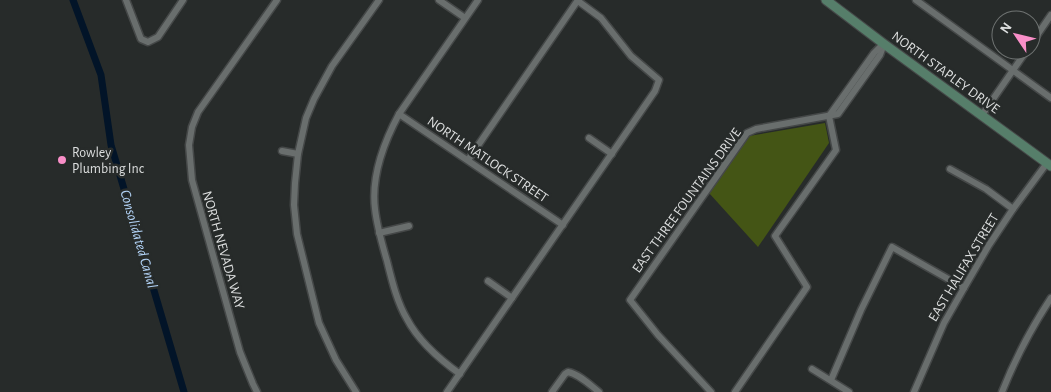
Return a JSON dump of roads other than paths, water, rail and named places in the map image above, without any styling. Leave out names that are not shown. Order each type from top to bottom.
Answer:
[{"type":"main road","name":"NORTH STAPLEY DRIVE","points":[[826,0],[1049,164]]},
{"type":"street","points":[[126,0],[141,39],[148,42],[158,37],[183,0]]},
{"type":"street","name":"NORTH NEVADA WAY","points":[[257,392],[240,352],[192,180],[189,145],[192,127],[198,112],[277,0]]},
{"type":"street","points":[[356,392],[336,360],[319,323],[297,234],[294,205],[298,154],[306,118],[332,66],[379,0]]},
{"type":"street","points":[[439,0],[465,18]]},
{"type":"street","points":[[460,374],[431,351],[406,319],[379,233],[374,208],[376,173],[391,128],[478,0]]},
{"type":"street","points":[[447,392],[655,91],[659,80],[631,56],[601,18],[578,0],[468,160]]},
{"type":"street","points":[[916,0],[1051,98]]},
{"type":"street","points":[[1041,30],[1051,15]]},
{"type":"street","points":[[735,392],[807,287],[775,236],[836,150],[829,116],[874,53],[884,44]]},
{"type":"street","points":[[982,115],[1020,60]]},
{"type":"street","name":"NORTH MATLOCK STREET","points":[[399,114],[562,225]]},
{"type":"street","name":"EAST THREE FOUNTAINS DRIVE","points":[[711,392],[658,336],[630,300],[747,133],[756,129],[829,116]]},
{"type":"street","points":[[589,138],[612,154]]},
{"type":"street","points":[[282,150],[298,154]]},
{"type":"street","name":"EAST HALIFAX STREET","points":[[914,392],[944,323],[988,246],[1013,209],[1049,164]]},
{"type":"street","points":[[950,169],[986,189],[1013,209]]},
{"type":"street","points":[[379,233],[409,226]]},
{"type":"street","points":[[831,380],[860,310],[892,247],[964,288]]},
{"type":"street","points":[[488,281],[512,298]]},
{"type":"street","points":[[1002,392],[1022,348],[1051,298]]},
{"type":"street","points":[[812,369],[849,392]]},
{"type":"street","points":[[552,392],[561,378],[568,372],[577,376],[599,392]]},
{"type":"waterway","name":"Consolidated Canal","points":[[73,0],[101,75],[111,145],[184,392]]},
{"type":"place","name":"Rowley Plumbing Inc","points":[[62,160]]}]
